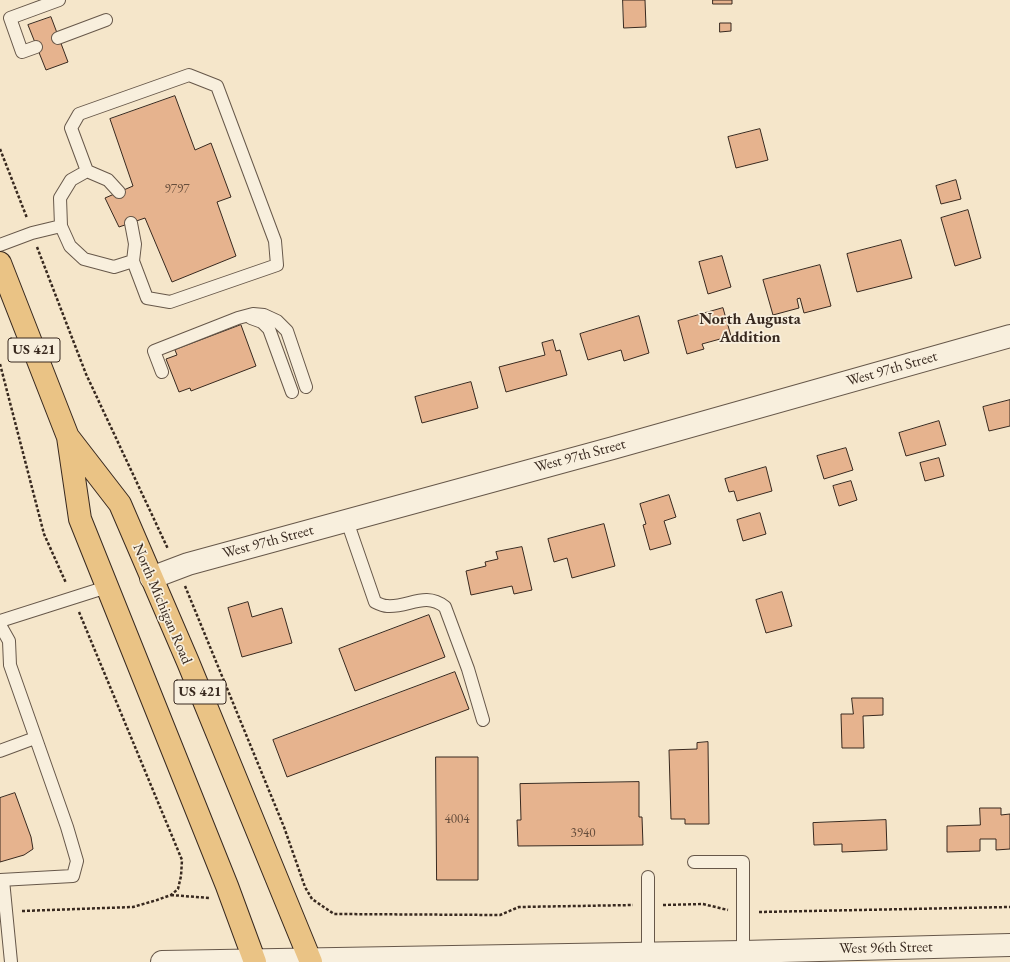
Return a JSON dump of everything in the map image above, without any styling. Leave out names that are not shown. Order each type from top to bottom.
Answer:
[{"type":"main road","name":"North Michigan Road","points":[[0,263],[68,437],[80,519],[227,886],[254,961]]},
{"type":"main road","name":"North Michigan Road","points":[[68,437],[120,504],[310,961]]},
{"type":"street","name":"West 97th Street","points":[[151,578],[177,568],[1010,336]]},
{"type":"street","name":"West 96th Street","points":[[162,962],[558,958],[648,953],[743,957],[1010,945]]},
{"type":"lane","points":[[36,47],[22,52],[10,18],[59,0]]},
{"type":"lane","points":[[58,38],[106,20]]},
{"type":"lane","points":[[119,192],[108,180],[87,170],[71,128],[79,114],[189,75],[217,86],[275,241],[276,265],[170,302],[147,298],[133,261],[134,244],[132,223]]},
{"type":"lane","points":[[87,170],[71,180],[60,198],[61,226],[70,246],[84,259],[114,267],[133,261]]},
{"type":"lane","points":[[0,245],[32,233],[61,226]]},
{"type":"lane","points":[[162,372],[154,351],[238,318],[253,314],[264,315],[277,321],[287,330],[306,387]]},
{"type":"lane","points":[[238,318],[252,318],[262,322],[269,329],[292,392]]},
{"type":"lane","points":[[347,521],[375,602],[387,606],[437,600],[445,607],[466,663],[483,720]]},
{"type":"lane","points":[[0,621],[107,587]]},
{"type":"lane","points":[[0,625],[9,641],[10,665],[77,861],[73,876],[2,880],[11,962]]},
{"type":"lane","points":[[0,751],[35,738]]},
{"type":"lane","points":[[694,862],[743,862],[743,957]]},
{"type":"lane","points":[[648,877],[648,953]]},
{"type":"path","points":[[0,148],[86,374],[177,568],[284,827],[305,887],[312,899],[334,914],[500,915],[519,907],[703,904],[743,913],[792,910],[1010,907]]},
{"type":"path","points":[[0,364],[44,534],[60,570]]},
{"type":"path","points":[[6,911],[133,907],[170,895],[178,889],[182,860],[85,626]]},
{"type":"building","points":[[623,0],[645,0],[646,27],[624,28]]},
{"type":"building","points":[[713,0],[732,0],[732,4],[713,4]]},
{"type":"building","points":[[51,17],[68,62],[46,70],[28,25]]},
{"type":"building","points":[[720,23],[731,23],[731,31],[720,32]]},
{"type":"building","points":[[175,96],[195,150],[211,143],[231,197],[217,202],[236,256],[172,282],[145,218],[119,227],[105,198],[133,186],[110,119]]},
{"type":"building","points":[[760,129],[768,160],[736,168],[728,137]]},
{"type":"building","points":[[956,180],[961,199],[941,204],[936,186]]},
{"type":"building","points":[[968,210],[981,258],[955,266],[941,218]]},
{"type":"building","points":[[901,240],[912,278],[857,292],[847,254]]},
{"type":"building","points":[[722,256],[731,287],[708,294],[699,262]]},
{"type":"building","points":[[820,265],[831,306],[804,313],[800,298],[797,299],[799,308],[773,315],[763,280]]},
{"type":"building","points":[[723,308],[731,336],[702,344],[704,349],[687,354],[678,321]]},
{"type":"building","points":[[639,316],[649,353],[624,361],[621,350],[588,360],[580,334]]},
{"type":"building","points":[[241,325],[256,366],[191,391],[190,388],[179,392],[166,359],[177,355],[175,350]]},
{"type":"building","points":[[553,340],[556,351],[560,350],[567,375],[506,392],[499,367],[545,355],[542,343]]},
{"type":"building","points":[[471,382],[478,408],[422,423],[415,397]]},
{"type":"building","points":[[1010,400],[1010,426],[989,431],[983,407]]},
{"type":"building","points":[[939,421],[946,445],[906,456],[899,433]]},
{"type":"building","points":[[846,448],[853,470],[824,479],[817,456]]},
{"type":"building","points":[[939,458],[944,476],[925,481],[920,463]]},
{"type":"building","points":[[766,467],[772,491],[737,501],[734,491],[729,492],[725,479]]},
{"type":"building","points":[[851,481],[857,500],[839,506],[833,486]]},
{"type":"building","points":[[669,495],[676,517],[664,521],[671,544],[650,550],[643,525],[646,524],[640,504]]},
{"type":"building","points":[[760,513],[766,534],[743,541],[737,520]]},
{"type":"building","points":[[604,524],[615,566],[572,578],[567,558],[554,562],[548,539]]},
{"type":"building","points":[[522,547],[532,590],[514,594],[512,586],[471,595],[466,571],[486,566],[485,562],[498,559],[496,552]]},
{"type":"building","points":[[782,592],[792,626],[766,633],[756,600]]},
{"type":"building","points":[[248,602],[252,617],[282,608],[292,643],[242,657],[228,608]]},
{"type":"building","points":[[429,615],[445,657],[355,691],[339,649]]},
{"type":"building","points":[[455,672],[469,709],[287,777],[273,740]]},
{"type":"building","points":[[852,698],[883,698],[883,715],[863,716],[864,748],[842,748],[841,714],[853,714]]},
{"type":"building","points":[[708,742],[709,824],[685,824],[685,819],[671,819],[669,750],[697,749],[697,743]]},
{"type":"building","points":[[436,757],[478,757],[478,880],[437,880]]},
{"type":"building","points":[[639,782],[639,817],[642,817],[643,845],[518,846],[517,820],[521,820],[520,784]]},
{"type":"building","points":[[15,793],[31,837],[33,849],[24,855],[0,862],[0,798]]},
{"type":"building","points":[[980,808],[1001,808],[1001,815],[1010,814],[1010,849],[996,850],[996,839],[980,839],[980,851],[947,852],[947,826],[980,825]]},
{"type":"building","points":[[886,820],[887,850],[842,852],[842,844],[814,845],[813,823]]},
{"type":"district","name":"North Augusta Addition","points":[[750,329]]}]
